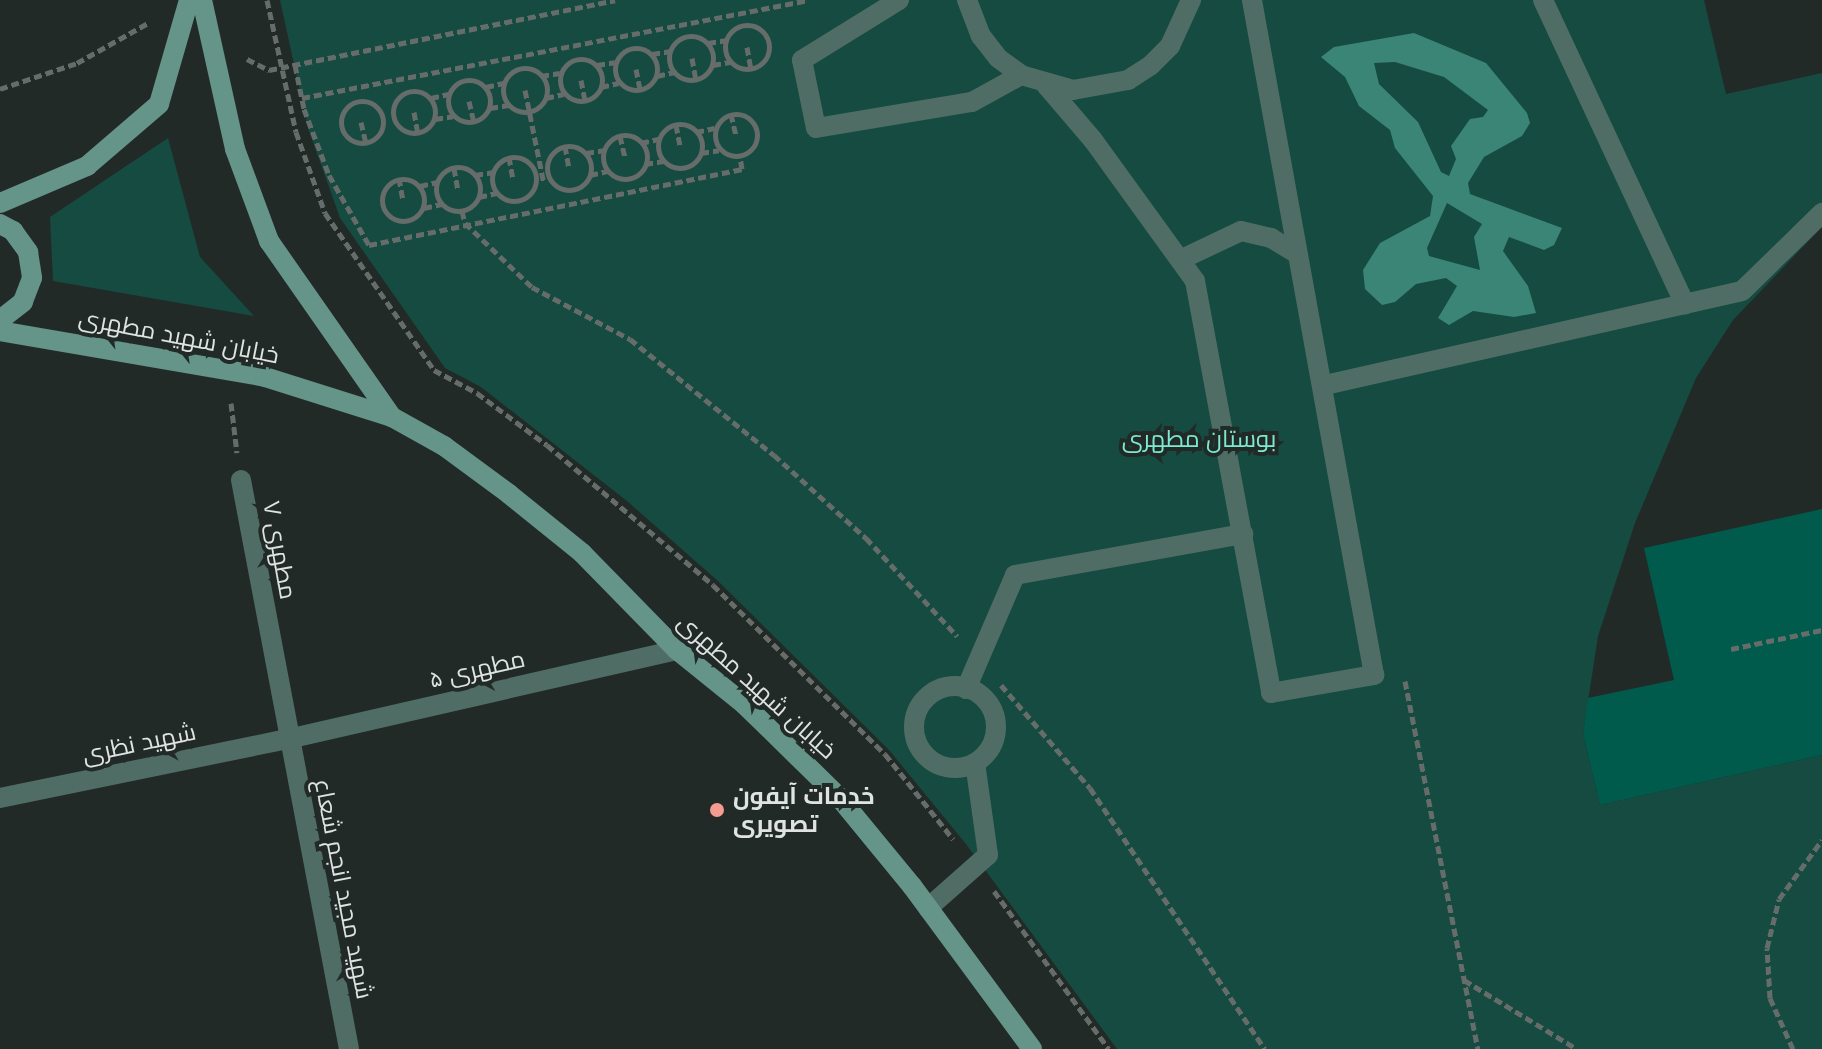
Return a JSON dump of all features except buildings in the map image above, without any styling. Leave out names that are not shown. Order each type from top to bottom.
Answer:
[{"type":"main road","points":[[0,203],[87,166],[159,104],[189,0]]},
{"type":"main road","name":"خیابان شهید مطهری","points":[[202,0],[235,149],[269,241],[392,417]]},
{"type":"main road","points":[[0,224],[13,231],[28,252],[32,278],[23,302],[0,320]]},
{"type":"main road","name":"خیابان شهید مطهری","points":[[0,331],[228,370],[392,417],[444,446],[558,534],[677,650],[744,704],[838,796],[928,908],[1032,1049]]},
{"type":"street","points":[[899,0],[802,60],[816,128],[972,102],[1021,75]]},
{"type":"street","points":[[967,0],[981,36],[1021,75],[1046,85],[1073,90],[1128,80],[1170,46],[1191,0]]},
{"type":"street","points":[[1046,85],[1182,259],[1195,281],[1271,693],[1374,675],[1325,385],[1252,0]]},
{"type":"street","points":[[1543,0],[1685,304]]},
{"type":"street","points":[[1325,385],[1742,291],[1822,213]]},
{"type":"street","points":[[1182,259],[1241,231],[1271,238],[1298,254]]},
{"type":"street","name":"مطهری ۷","points":[[241,480],[288,739]]},
{"type":"street","points":[[966,689],[1015,575],[1243,534]]},
{"type":"street","name":"مطهری ۵","points":[[288,739],[677,650]]},
{"type":"street","points":[[950,686],[966,689],[985,699],[996,735],[992,749],[975,763],[950,766],[933,760],[920,749],[913,729],[931,693],[950,686]]},
{"type":"street","name":"شهید نظری","points":[[0,798],[288,739]]},
{"type":"street","name":"شهید مجید انجم شعاع","points":[[288,739],[349,1049]]},
{"type":"street","points":[[928,908],[988,855],[975,763]]},
{"type":"path","points":[[267,0],[296,132],[325,213],[434,370],[477,393],[547,445],[713,585],[885,754],[975,867],[1109,1049]]},
{"type":"path","points":[[212,40],[269,70],[615,0]]},
{"type":"path","points":[[302,98],[809,0]]},
{"type":"path","points":[[0,89],[91,56],[146,27],[156,8],[182,25]]},
{"type":"path","points":[[740,13],[743,26]]},
{"type":"path","points":[[685,25],[687,36]]},
{"type":"path","points":[[687,36],[708,43],[726,40],[743,26],[754,26],[769,43],[768,54],[751,69]]},
{"type":"path","points":[[629,35],[632,47]]},
{"type":"path","points":[[632,47],[652,54],[670,51],[687,36]]},
{"type":"path","points":[[726,40],[730,62]]},
{"type":"path","points":[[708,43],[713,65]]},
{"type":"path","points":[[574,46],[576,58]]},
{"type":"path","points":[[576,58],[597,65],[615,62],[632,47]]},
{"type":"path","points":[[747,47],[751,69]]},
{"type":"path","points":[[670,51],[675,72]]},
{"type":"path","points":[[652,54],[657,76]]},
{"type":"path","points":[[518,57],[520,69]]},
{"type":"path","points":[[520,69],[541,76],[560,73],[576,58]]},
{"type":"path","points":[[692,58],[696,80]]},
{"type":"path","points":[[615,62],[619,83]]},
{"type":"path","points":[[696,80],[713,65],[730,62],[751,69]]},
{"type":"path","points":[[295,65],[302,98],[329,175],[369,245],[409,234],[742,169],[740,157]]},
{"type":"path","points":[[597,65],[601,87]]},
{"type":"path","points":[[463,67],[465,80]]},
{"type":"path","points":[[465,80],[486,87],[504,83],[520,69]]},
{"type":"path","points":[[636,69],[640,90]]},
{"type":"path","points":[[640,90],[657,76],[675,72],[696,80]]},
{"type":"path","points":[[560,73],[564,94]]},
{"type":"path","points":[[541,76],[546,98]]},
{"type":"path","points":[[407,78],[410,91]]},
{"type":"path","points":[[410,91],[431,98],[449,94],[465,80]]},
{"type":"path","points":[[581,80],[585,101]]},
{"type":"path","points":[[504,83],[509,105]]},
{"type":"path","points":[[585,101],[601,87],[619,83],[640,90]]},
{"type":"path","points":[[486,87],[490,108]]},
{"type":"path","points":[[355,89],[357,100]]},
{"type":"path","points":[[525,90],[544,184]]},
{"type":"path","points":[[357,100],[378,108],[393,105],[410,91]]},
{"type":"path","points":[[449,94],[453,116]]},
{"type":"path","points":[[529,112],[546,98],[564,94],[585,101]]},
{"type":"path","points":[[431,98],[435,119]]},
{"type":"path","points":[[357,100],[341,115],[340,126],[355,143],[366,144],[382,130],[397,127],[418,134]]},
{"type":"path","points":[[469,101],[474,123]]},
{"type":"path","points":[[393,105],[397,127]]},
{"type":"path","points":[[474,123],[490,108],[509,105],[529,112]]},
{"type":"path","points":[[378,108],[382,130]]},
{"type":"path","points":[[414,112],[418,134]]},
{"type":"path","points":[[731,114],[736,135]]},
{"type":"path","points":[[676,125],[696,132],[715,128],[731,114],[742,115],[757,131],[756,143],[740,157]]},
{"type":"path","points":[[418,134],[435,119],[453,116],[474,123]]},
{"type":"path","points":[[361,122],[366,144]]},
{"type":"path","points":[[620,136],[641,143],[659,139],[676,125]]},
{"type":"path","points":[[676,125],[680,146]]},
{"type":"path","points":[[715,128],[719,150]]},
{"type":"path","points":[[696,132],[701,153]]},
{"type":"path","points":[[565,146],[586,153],[604,150],[620,136]]},
{"type":"path","points":[[620,136],[625,157]]},
{"type":"path","points":[[659,139],[664,161]]},
{"type":"path","points":[[641,143],[645,164]]},
{"type":"path","points":[[509,157],[530,164],[548,161],[565,146]]},
{"type":"path","points":[[565,146],[569,168]]},
{"type":"path","points":[[604,150],[608,171]]},
{"type":"path","points":[[685,168],[701,153],[719,150],[740,157]]},
{"type":"path","points":[[586,153],[590,175]]},
{"type":"path","points":[[454,168],[475,175],[493,172],[509,157]]},
{"type":"path","points":[[509,157],[513,179]]},
{"type":"path","points":[[548,161],[553,182]]},
{"type":"path","points":[[629,179],[645,164],[664,161],[685,168]]},
{"type":"path","points":[[530,164],[535,186]]},
{"type":"path","points":[[454,168],[437,182],[420,186],[399,178],[388,184],[381,204],[396,221],[407,222],[424,208],[442,204],[462,211]]},
{"type":"path","points":[[454,168],[458,190]]},
{"type":"path","points":[[685,168],[687,180]]},
{"type":"path","points":[[573,189],[590,175],[608,171],[629,179]]},
{"type":"path","points":[[493,172],[497,193]]},
{"type":"path","points":[[475,175],[479,197]]},
{"type":"path","points":[[399,178],[403,200]]},
{"type":"path","points":[[629,179],[631,191]]},
{"type":"path","points":[[437,182],[442,204]]},
{"type":"path","points":[[518,200],[535,186],[553,182],[573,189]]},
{"type":"path","points":[[420,186],[424,208]]},
{"type":"path","points":[[573,189],[576,202]]},
{"type":"path","points":[[462,211],[479,197],[497,193],[518,200]]},
{"type":"path","points":[[518,200],[520,213]]},
{"type":"path","points":[[462,211],[465,223],[532,287],[630,339],[774,455],[866,538],[978,659],[1090,788],[1265,1049]]},
{"type":"path","points":[[407,222],[409,234]]},
{"type":"path","name":"مطهری ۷","points":[[228,370],[241,480]]},
{"type":"path","points":[[1731,649],[1822,630]]},
{"type":"path","points":[[1793,1049],[1770,998],[1767,948],[1779,899],[1822,840]]},
{"type":"path","points":[[1464,980],[1577,1049]]},
{"type":"green space","name":"بوستان مطهری","points":[[280,0],[1704,0],[1726,94],[1822,73],[1822,227],[1733,320],[1696,378],[1635,523],[1598,636],[1583,734],[1600,805],[1822,755],[1822,1049],[1117,1049],[966,844],[889,750],[718,581],[627,501],[481,387],[445,368],[340,218],[308,128]]},
{"type":"green space","points":[[168,138],[200,257],[254,316],[53,281],[50,217]]},
{"type":"shaded area","points":[[1414,33],[1486,63],[1527,113],[1530,123],[1522,136],[1484,157],[1468,183],[1470,194],[1562,228],[1554,245],[1544,250],[1509,237],[1503,251],[1528,286],[1536,313],[1514,317],[1473,311],[1449,325],[1438,318],[1457,286],[1446,278],[1416,284],[1395,302],[1382,305],[1365,289],[1363,270],[1380,243],[1430,216],[1433,196],[1395,148],[1390,130],[1359,106],[1345,77],[1321,57],[1334,47]],"holes":[[[1395,62],[1444,77],[1488,110],[1483,117],[1470,119],[1451,146],[1456,159],[1449,176],[1441,172],[1418,122],[1379,84],[1374,63]],[[1447,203],[1482,224],[1474,237],[1480,270],[1429,256],[1427,248]]]},
{"type":"place","name":"خدمات آیفون تصویری","points":[[717,810]]}]
